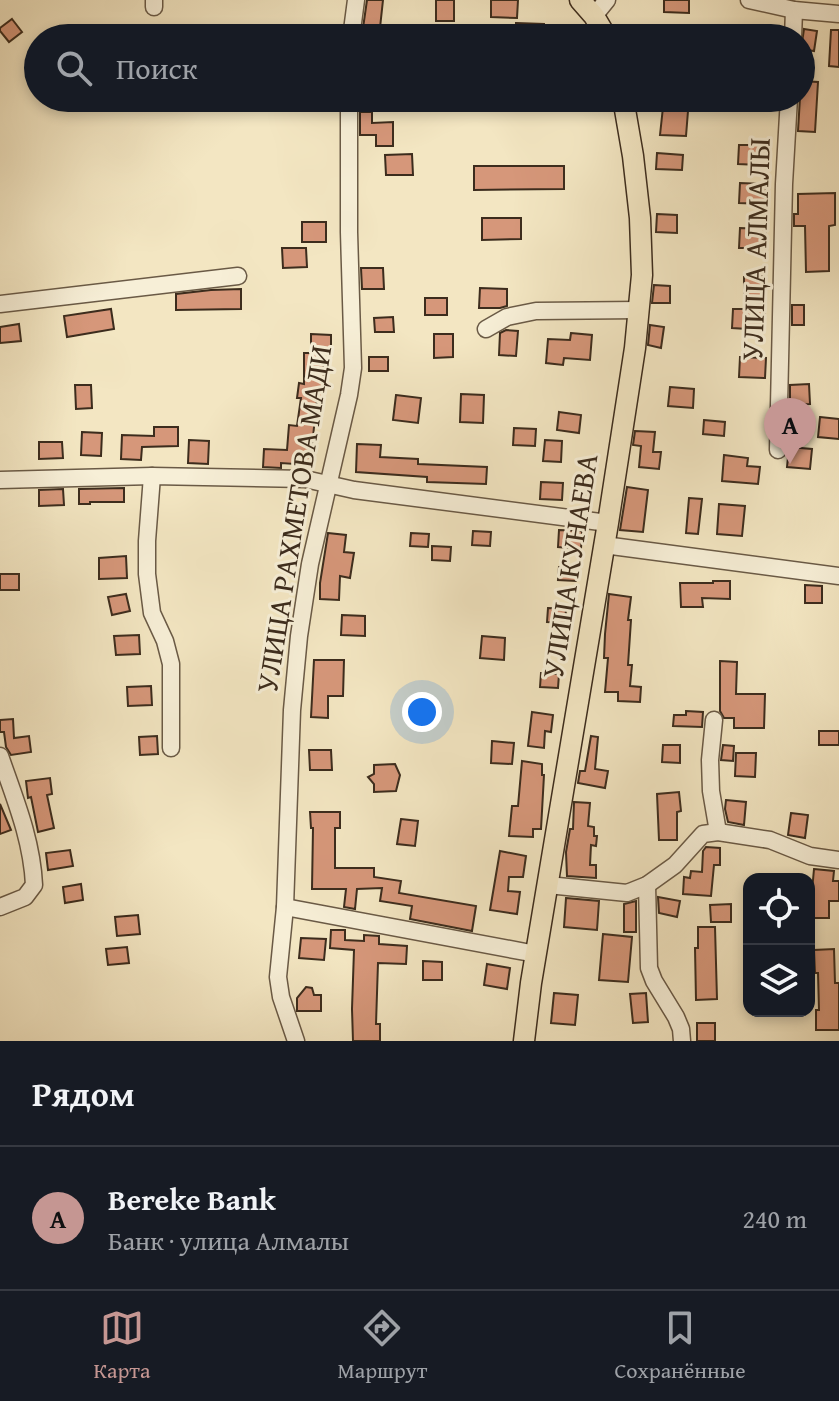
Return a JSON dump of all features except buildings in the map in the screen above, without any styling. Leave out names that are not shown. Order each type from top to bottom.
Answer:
[{"type":"main road","points":[[580,0],[600,8]]},
{"type":"main road","name":"УЛИЦА КУНАЕВА","points":[[524,1041],[635,348],[642,275],[640,218],[625,112]]},
{"type":"street","points":[[353,24],[356,0]]},
{"type":"street","points":[[749,0],[794,10],[834,9]]},
{"type":"street","points":[[794,10],[794,24]]},
{"type":"street","name":"УЛИЦА РАХМЕТОВА МАДИ","points":[[296,1041],[281,997],[278,977],[285,907],[292,710],[310,564],[353,368],[349,112]]},
{"type":"street","name":"УЛИЦА АЛМАЛЫ","points":[[778,450],[788,112]]},
{"type":"street","points":[[0,304],[238,276]]},
{"type":"street","points":[[486,329],[507,317],[536,311],[639,310]]},
{"type":"street","points":[[152,476],[147,574],[152,613],[165,641],[171,664],[171,748]]},
{"type":"street","points":[[0,480],[152,476],[305,479],[328,485],[608,523]]},
{"type":"street","points":[[604,545],[839,576]]},
{"type":"street","points":[[714,720],[711,791],[718,832]]},
{"type":"street","points":[[0,756],[29,837],[34,885],[25,897],[0,907]]},
{"type":"street","points":[[548,885],[627,893],[647,885],[675,865],[703,834],[718,832],[770,840],[810,856],[839,860]]},
{"type":"street","points":[[647,885],[649,968],[676,1017],[682,1041]]},
{"type":"street","points":[[285,907],[536,954]]},
{"type":"place","name":"Bereke Bank","points":[[790,464]]}]
